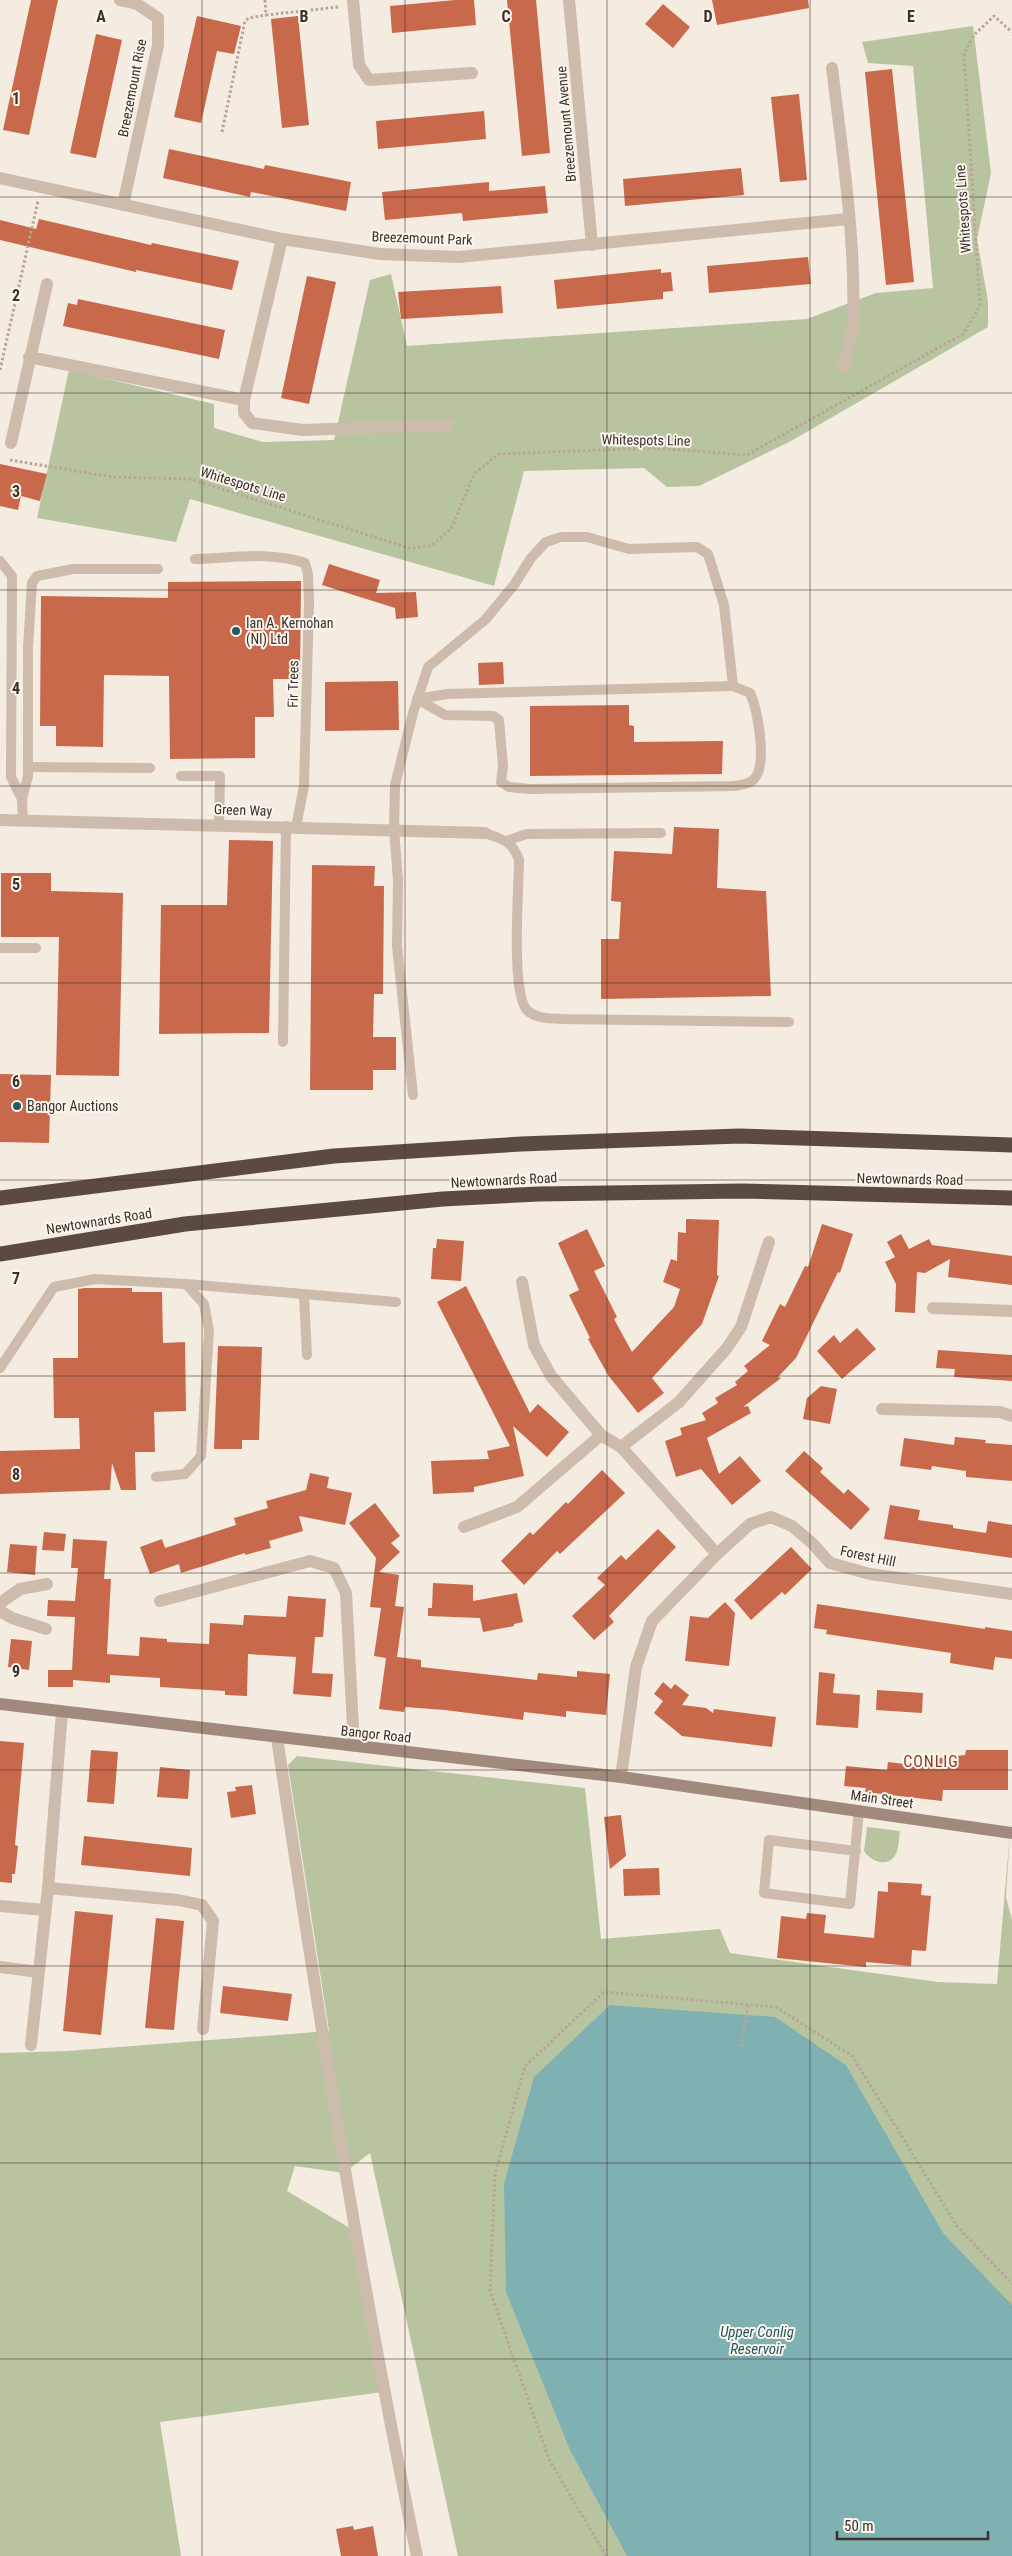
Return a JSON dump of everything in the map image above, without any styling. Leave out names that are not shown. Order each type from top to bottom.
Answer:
[{"type":"highway","points":[[0,1198],[334,1156],[521,1144],[739,1136],[1012,1145]]},
{"type":"highway","name":"Newtownards Road","points":[[0,1254],[184,1224],[443,1200],[539,1194],[742,1191],[1012,1198]]},
{"type":"street","name":"Breezemount Rise","points":[[120,0],[137,4],[158,18],[158,45],[123,205]]},
{"type":"street","name":"Breezemount Avenue","points":[[569,0],[592,246]]},
{"type":"street","points":[[353,2],[359,65],[369,80],[472,73]]},
{"type":"street","points":[[832,68],[848,219],[853,324],[843,367]]},
{"type":"street","name":"Breezemount Park","points":[[0,178],[282,239],[380,254],[459,257],[592,246],[848,219]]},
{"type":"street","points":[[282,239],[244,400],[244,413],[252,423],[303,430],[448,425]]},
{"type":"street","points":[[11,443],[47,284]]},
{"type":"street","points":[[29,357],[244,400]]},
{"type":"street","name":"Green Way","points":[[0,820],[219,824],[485,833]]},
{"type":"street","points":[[621,1447],[679,1402],[727,1348],[741,1327],[768,1242]]},
{"type":"street","points":[[522,1282],[534,1345],[551,1376],[601,1435],[621,1447],[717,1554]]},
{"type":"street","points":[[933,1308],[1012,1311]]},
{"type":"street","points":[[882,1409],[1000,1412],[1012,1416]]},
{"type":"street","points":[[464,1527],[517,1506],[601,1435]]},
{"type":"street","name":"Forest Hill","points":[[621,1777],[636,1667],[652,1621],[717,1554],[750,1524],[771,1517],[792,1526],[812,1543],[830,1563],[870,1574],[1012,1594]]},
{"type":"street","points":[[160,1602],[310,1561],[334,1568],[346,1594],[354,1746]]},
{"type":"street","points":[[0,1603],[20,1589],[47,1584]]},
{"type":"street","points":[[0,1612],[46,1629]]},
{"type":"street","name":"Bangor Road","points":[[0,1704],[621,1777],[748,1795]]},
{"type":"street","points":[[31,2045],[48,1888],[62,1712]]},
{"type":"street","points":[[277,1738],[341,2155],[383,2392],[417,2556]]},
{"type":"street","name":"Main Street","points":[[748,1795],[1012,1833]]},
{"type":"street","points":[[48,1888],[178,1900],[202,1905],[213,1920],[203,2029]]},
{"type":"street","points":[[0,1906],[45,1910]]},
{"type":"street","points":[[0,1967],[39,1972]]},
{"type":"lane","points":[[413,1095],[397,946],[398,880],[394,829],[395,785],[417,699],[428,667],[485,620],[514,585],[531,558],[546,542],[561,537],[586,537],[629,549],[697,547],[708,554],[724,605],[732,686]]},
{"type":"lane","name":"Fir Trees","points":[[195,558],[292,558],[304,563],[308,574],[304,786],[291,827]]},
{"type":"lane","points":[[0,561],[12,576],[11,778],[22,798]]},
{"type":"lane","points":[[23,820],[22,798],[28,767],[28,648],[32,584],[37,576],[73,569],[158,569]]},
{"type":"lane","points":[[732,686],[750,694],[755,705],[760,737],[760,768],[755,778],[748,784],[530,789],[509,787],[501,782],[503,766],[499,720],[494,716],[445,715],[417,699],[447,694],[732,686]]},
{"type":"lane","points":[[28,767],[150,768]]},
{"type":"lane","points":[[181,776],[220,776],[219,824]]},
{"type":"lane","points":[[284,1042],[291,827]]},
{"type":"lane","points":[[485,833],[506,840],[515,848],[519,860],[517,953],[520,998],[527,1010],[538,1017],[561,1019],[789,1022]]},
{"type":"lane","points":[[506,840],[527,834],[661,833]]},
{"type":"lane","points":[[0,948],[36,948]]},
{"type":"lane","points":[[0,1368],[54,1287],[95,1279],[186,1284],[396,1302]]},
{"type":"lane","points":[[156,1477],[185,1474],[201,1456],[209,1330],[204,1304],[186,1284]]},
{"type":"lane","points":[[304,1294],[306,1355]]},
{"type":"lane","points":[[856,1852],[768,1840],[764,1893],[850,1904],[856,1852],[859,1810]]},
{"type":"path","points":[[265,0],[266,14]]},
{"type":"path","points":[[222,132],[245,21],[249,18],[266,14],[353,2]]},
{"type":"path","name":"Whitespots Line","points":[[0,458],[112,478],[190,479],[409,548],[431,546],[451,529],[474,474],[499,454],[654,448],[747,455],[964,334],[980,306],[964,54],[974,35],[994,16],[1012,32]]},
{"type":"path","points":[[0,370],[41,186]]},
{"type":"path","points":[[606,2556],[549,2459],[490,2291],[495,2174],[525,2066],[604,1992],[776,2007],[852,2056],[958,2226],[1012,2284]]},
{"type":"path","points":[[741,2047],[748,2006]]},
{"type":"green space","points":[[973,26],[991,173],[977,239],[988,301],[988,327],[791,441],[699,486],[667,487],[644,468],[524,471],[494,586],[190,499],[176,542],[37,518],[69,370],[214,404],[214,428],[263,442],[334,440],[370,280],[391,274],[407,346],[807,319],[876,293],[933,288],[913,66],[868,63],[862,42]]},
{"type":"green space","points":[[297,1756],[585,1788],[601,1939],[720,1929],[730,1953],[938,1982],[997,1984],[1010,1832],[1006,1897],[1012,1920],[1012,2556],[458,2556],[370,2153],[344,2173],[295,2166],[287,2191],[355,2231],[383,2392],[160,2422],[181,2556],[0,2556],[0,2053],[67,2051],[329,2031],[288,1765]]},
{"type":"green space","points":[[867,1827],[900,1831],[899,1844],[894,1857],[886,1862],[881,1862],[867,1855],[864,1851]]},
{"type":"water","name":"Upper Conlig Reservoir","points":[[610,2005],[775,2017],[846,2065],[943,2233],[1012,2305],[1012,2556],[627,2556],[570,2450],[506,2292],[504,2184],[534,2077]]},
{"type":"building","points":[[31,0],[58,0],[29,135],[3,130]]},
{"type":"building","points":[[474,0],[476,25],[392,33],[390,6]]},
{"type":"building","points":[[507,0],[536,0],[550,153],[522,156]]},
{"type":"building","points":[[712,0],[808,0],[809,8],[717,25]]},
{"type":"building","points":[[663,4],[690,27],[673,48],[645,24]]},
{"type":"building","points":[[197,16],[241,26],[234,54],[217,51],[201,123],[174,117]]},
{"type":"building","points":[[298,16],[309,125],[282,128],[271,19]]},
{"type":"building","points":[[96,34],[122,40],[96,158],[70,153]]},
{"type":"building","points":[[892,69],[914,282],[886,285],[865,72]]},
{"type":"building","points":[[799,94],[807,180],[780,182],[771,97]]},
{"type":"building","points":[[484,111],[486,139],[378,149],[376,121]]},
{"type":"building","points":[[169,149],[264,169],[265,165],[351,182],[346,211],[251,192],[250,197],[163,178]]},
{"type":"building","points":[[741,168],[744,195],[625,206],[623,179]]},
{"type":"building","points":[[489,182],[489,191],[545,186],[548,213],[463,221],[462,213],[385,220],[382,192]]},
{"type":"building","points":[[39,219],[151,245],[152,243],[239,261],[232,290],[136,270],[136,272],[0,240],[0,220],[36,229]]},
{"type":"building","points":[[808,257],[811,284],[709,293],[707,266]]},
{"type":"building","points":[[661,269],[661,273],[671,272],[673,291],[663,292],[663,299],[557,309],[554,280]]},
{"type":"building","points":[[307,276],[336,282],[309,404],[281,398]]},
{"type":"building","points":[[501,286],[503,313],[401,319],[398,292]]},
{"type":"building","points":[[78,299],[225,330],[219,359],[63,326],[68,303],[77,305]]},
{"type":"building","points":[[0,464],[47,474],[40,501],[21,496],[18,510],[0,506]]},
{"type":"building","points":[[329,564],[380,580],[376,593],[416,592],[418,617],[396,619],[395,608],[322,585]]},
{"type":"building","points":[[301,581],[300,679],[273,679],[274,717],[255,717],[255,758],[170,759],[169,676],[104,675],[103,747],[56,746],[56,726],[40,726],[41,596],[168,598],[168,582]]},
{"type":"building","points":[[503,662],[504,684],[479,685],[478,663]]},
{"type":"building","points":[[398,681],[399,730],[325,731],[325,682]]},
{"type":"building","points":[[629,705],[629,725],[634,726],[634,742],[723,741],[722,774],[530,776],[530,706]]},
{"type":"building","points":[[674,827],[719,829],[717,888],[766,891],[771,996],[601,999],[601,939],[619,939],[621,902],[611,901],[614,851],[672,854]]},
{"type":"building","points":[[229,840],[273,841],[269,1033],[159,1034],[161,905],[227,905]]},
{"type":"building","points":[[312,865],[375,866],[374,886],[384,886],[383,994],[374,994],[373,1037],[396,1037],[396,1070],[373,1070],[373,1090],[310,1090]]},
{"type":"building","points":[[1,873],[51,873],[51,891],[123,893],[119,1076],[56,1075],[59,937],[1,937]]},
{"type":"building","points":[[0,1074],[51,1075],[49,1143],[0,1142]]},
{"type":"building","points":[[686,1219],[719,1220],[717,1275],[719,1276],[702,1324],[652,1378],[664,1393],[638,1413],[608,1375],[588,1339],[590,1338],[569,1295],[579,1290],[558,1243],[587,1229],[605,1266],[594,1271],[617,1317],[614,1319],[632,1352],[674,1307],[680,1289],[663,1282],[671,1259],[677,1261],[678,1232],[686,1233]]},
{"type":"building","points":[[822,1224],[853,1234],[840,1273],[838,1272],[796,1358],[778,1377],[781,1378],[743,1407],[748,1406],[751,1413],[707,1438],[719,1474],[740,1456],[761,1481],[732,1505],[701,1469],[676,1477],[665,1441],[682,1435],[680,1428],[706,1420],[702,1413],[718,1403],[715,1398],[737,1385],[735,1382],[748,1371],[744,1366],[770,1345],[762,1341],[780,1304],[785,1307],[805,1266],[808,1267]]},
{"type":"building","points":[[901,1234],[909,1249],[929,1239],[932,1245],[1012,1256],[1012,1285],[948,1277],[950,1259],[925,1273],[917,1272],[915,1313],[895,1312],[896,1284],[885,1262],[895,1257],[887,1242]]},
{"type":"building","points":[[437,1239],[464,1241],[461,1281],[431,1279],[433,1248],[436,1248]]},
{"type":"building","points":[[466,1286],[530,1413],[538,1404],[569,1432],[547,1457],[513,1426],[524,1476],[474,1487],[474,1492],[433,1494],[431,1461],[489,1459],[487,1451],[510,1446],[437,1302]]},
{"type":"building","points":[[132,1288],[132,1292],[162,1292],[163,1343],[185,1342],[186,1411],[154,1412],[155,1452],[135,1452],[136,1490],[121,1490],[112,1463],[110,1490],[0,1494],[0,1451],[80,1449],[79,1418],[54,1418],[53,1358],[78,1358],[78,1289]]},
{"type":"building","points":[[857,1328],[876,1349],[842,1379],[817,1351],[834,1335],[840,1343]]},
{"type":"building","points":[[218,1346],[262,1347],[259,1440],[242,1440],[242,1449],[214,1449]]},
{"type":"building","points":[[938,1350],[1012,1355],[1012,1381],[954,1377],[955,1369],[936,1368]]},
{"type":"building","points":[[821,1386],[837,1389],[830,1424],[803,1419],[807,1398]]},
{"type":"building","points":[[955,1437],[986,1440],[985,1443],[1012,1445],[1012,1481],[966,1477],[966,1471],[932,1466],[931,1470],[900,1466],[904,1438],[954,1445]]},
{"type":"building","points":[[804,1451],[823,1468],[820,1472],[844,1494],[848,1489],[870,1509],[851,1530],[785,1471]]},
{"type":"building","points":[[602,1470],[625,1493],[560,1554],[557,1551],[524,1585],[501,1561],[530,1532],[533,1535],[566,1502],[568,1504]]},
{"type":"building","points":[[310,1473],[329,1477],[327,1488],[352,1493],[345,1525],[299,1516],[303,1531],[269,1541],[271,1548],[245,1555],[245,1553],[181,1573],[179,1564],[150,1574],[140,1547],[162,1539],[165,1548],[236,1525],[234,1518],[268,1508],[266,1501],[306,1490]]},
{"type":"building","points":[[375,1503],[400,1536],[391,1543],[400,1552],[379,1572],[399,1575],[395,1606],[404,1607],[397,1657],[421,1660],[421,1667],[537,1680],[538,1673],[577,1677],[577,1671],[610,1674],[606,1715],[566,1711],[566,1717],[524,1712],[523,1720],[445,1710],[405,1707],[404,1712],[379,1709],[386,1658],[374,1656],[381,1608],[370,1607],[376,1558],[349,1523]]},
{"type":"building","points":[[890,1505],[920,1510],[918,1520],[953,1525],[953,1528],[986,1533],[988,1521],[1012,1525],[1012,1558],[884,1539]]},
{"type":"building","points":[[658,1529],[676,1547],[609,1616],[614,1622],[594,1640],[572,1616],[605,1585],[597,1578],[621,1555],[626,1560]]},
{"type":"building","points":[[44,1532],[66,1534],[64,1551],[42,1550]]},
{"type":"building","points":[[73,1539],[107,1541],[104,1579],[111,1579],[107,1654],[139,1656],[140,1637],[167,1639],[167,1642],[209,1644],[210,1623],[243,1625],[244,1615],[286,1617],[288,1596],[326,1599],[323,1637],[315,1637],[312,1673],[333,1674],[331,1697],[293,1694],[296,1657],[248,1654],[247,1696],[225,1695],[225,1691],[160,1687],[160,1678],[110,1675],[110,1683],[73,1680],[73,1687],[48,1687],[48,1670],[72,1670],[75,1617],[47,1616],[48,1600],[75,1601],[78,1568],[71,1568]]},
{"type":"building","points":[[10,1544],[37,1546],[35,1575],[7,1572]]},
{"type":"building","points":[[791,1547],[812,1569],[785,1595],[782,1592],[751,1620],[734,1600]]},
{"type":"building","points":[[433,1583],[473,1585],[473,1601],[517,1593],[523,1622],[514,1624],[514,1626],[483,1632],[480,1618],[428,1616],[428,1608],[432,1608]]},
{"type":"building","points":[[725,1602],[735,1613],[729,1666],[685,1661],[690,1616],[708,1618]]},
{"type":"building","points":[[817,1604],[985,1629],[985,1627],[1012,1631],[1012,1659],[995,1657],[993,1670],[950,1663],[951,1653],[826,1634],[827,1630],[814,1628]]},
{"type":"building","points":[[11,1639],[32,1641],[29,1670],[8,1667]]},
{"type":"building","points":[[819,1672],[835,1674],[833,1693],[860,1695],[858,1728],[816,1725]]},
{"type":"building","points":[[663,1682],[671,1689],[675,1684],[689,1695],[682,1705],[706,1708],[713,1713],[714,1709],[776,1717],[772,1747],[682,1736],[654,1713],[663,1701],[654,1694]]},
{"type":"building","points":[[877,1690],[923,1693],[922,1713],[876,1710]]},
{"type":"building","points":[[0,1741],[24,1743],[15,1845],[18,1846],[15,1874],[12,1874],[12,1883],[0,1882]]},
{"type":"building","points":[[91,1750],[118,1752],[114,1804],[87,1802]]},
{"type":"building","points":[[966,1750],[1008,1750],[1008,1790],[943,1790],[942,1801],[865,1792],[866,1788],[844,1786],[846,1766],[887,1770],[888,1762],[932,1767],[932,1759],[965,1755]]},
{"type":"building","points":[[160,1767],[190,1770],[188,1799],[157,1797]]},
{"type":"building","points":[[252,1785],[256,1814],[231,1818],[227,1792],[236,1791],[235,1787]]},
{"type":"building","points":[[621,1815],[626,1856],[610,1869],[604,1817]]},
{"type":"building","points":[[84,1836],[192,1848],[190,1876],[81,1865]]},
{"type":"building","points":[[659,1868],[660,1895],[624,1896],[623,1869]]},
{"type":"building","points":[[888,1882],[922,1884],[921,1895],[931,1896],[926,1951],[912,1950],[911,1966],[866,1962],[866,1967],[777,1958],[781,1916],[806,1919],[807,1913],[826,1915],[824,1933],[874,1938],[878,1891],[888,1892]]},
{"type":"building","points":[[75,1911],[113,1915],[101,2035],[63,2031]]},
{"type":"building","points":[[156,1918],[184,1921],[174,2030],[145,2028]]},
{"type":"building","points":[[223,1986],[292,1994],[288,2021],[220,2013]]},
{"type":"building","points":[[353,2526],[354,2530],[373,2526],[378,2556],[341,2556],[336,2529]]},
{"type":"place","name":"Ian A. Kernohan (NI) Ltd","points":[[236,631]]},
{"type":"place","name":"Bangor Auctions","points":[[17,1106]]},
{"type":"district","name":"CONLIG","points":[[931,1761]]}]
